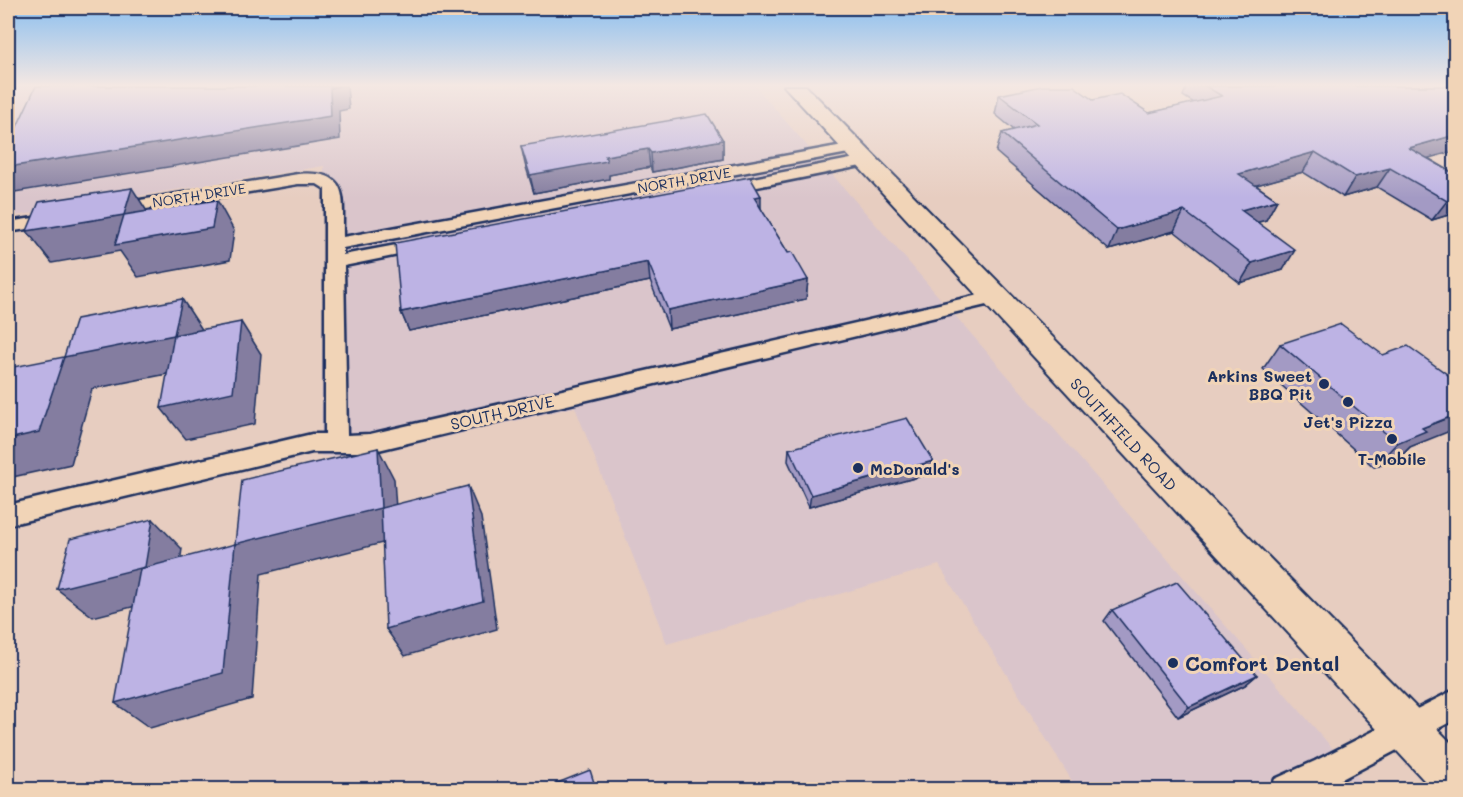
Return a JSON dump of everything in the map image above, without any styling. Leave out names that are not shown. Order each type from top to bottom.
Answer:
[{"type":"main road","name":"SOUTHFIELD ROAD","points":[[830,123],[1455,781]]},
{"type":"street","name":"NORTH DRIVE","points":[[335,262],[445,236],[860,155]]},
{"type":"street","name":"NORTH DRIVE","points":[[706,192],[748,176]]},
{"type":"street","name":"NORTH DRIVE","points":[[94,213],[311,178],[326,181],[334,190],[336,441]]},
{"type":"street","points":[[8,227],[71,217]]},
{"type":"street","name":"NORTH DRIVE","points":[[335,244],[445,236]]},
{"type":"street","name":"SOUTH DRIVE","points":[[8,515],[312,443],[336,441],[354,445],[370,443],[996,297]]},
{"type":"street","points":[[1286,789],[1326,772],[1455,703]]},
{"type":"shaded area","points":[[8,123],[787,123],[1368,789],[1077,789],[939,565],[667,644],[575,407],[351,459],[321,456],[324,166],[8,217]]},
{"type":"building","points":[[19,123],[285,123],[8,167],[8,146]]},
{"type":"building","points":[[654,123],[713,123],[723,140],[651,153],[648,149],[605,156],[607,161],[530,175],[521,146]]},
{"type":"building","points":[[1455,123],[1455,135],[1409,148],[1455,174],[1455,198],[1447,201],[1390,168],[1355,177],[1315,152],[1239,174],[1277,200],[1241,210],[1295,250],[1252,263],[1184,211],[1117,230],[1002,133],[1037,124]]},
{"type":"building","points":[[750,177],[761,196],[754,197],[788,253],[792,252],[808,280],[668,310],[648,262],[401,312],[395,243]]},
{"type":"building","points":[[132,188],[124,215],[27,231],[39,202]]},
{"type":"building","points":[[217,200],[212,228],[115,245],[124,215]]},
{"type":"building","points":[[182,299],[174,335],[64,357],[76,319]]},
{"type":"building","points":[[241,322],[233,392],[161,408],[174,335]]},
{"type":"building","points":[[1341,324],[1383,355],[1408,346],[1455,380],[1455,415],[1422,428],[1426,431],[1397,443],[1280,344]]},
{"type":"building","points":[[64,357],[39,432],[8,439],[8,368]]},
{"type":"building","name":"McDonald's","points":[[907,418],[933,461],[811,495],[789,449]]},
{"type":"building","points":[[378,448],[381,508],[235,544],[242,480]]},
{"type":"building","points":[[468,486],[483,601],[386,629],[381,508]]},
{"type":"building","points":[[153,519],[145,567],[57,589],[70,539]]},
{"type":"building","points":[[235,544],[223,673],[115,703],[140,569]]},
{"type":"building","name":"Comfort Dental","points":[[1177,582],[1257,675],[1189,707],[1112,610]]},
{"type":"building","points":[[590,770],[596,789],[556,789],[555,784]]},
{"type":"place","name":"Arkins Sweet BBQ Pit","points":[[1324,384]]},
{"type":"place","name":"Jet's Pizza","points":[[1348,402]]},
{"type":"place","name":"T-Mobile","points":[[1392,439]]},
{"type":"place","name":"McDonald's","points":[[858,468]]},
{"type":"place","name":"Comfort Dental","points":[[1173,663]]}]
